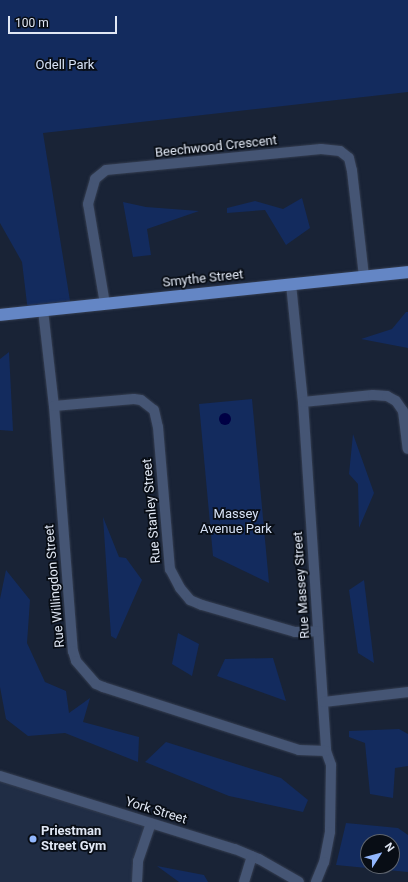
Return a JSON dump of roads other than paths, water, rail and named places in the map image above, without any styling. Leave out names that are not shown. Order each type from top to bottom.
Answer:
[{"type":"main road","name":"Smythe Street","points":[[0,315],[408,272]]},
{"type":"street","name":"Beechwood Crescent","points":[[105,304],[88,204],[95,179],[106,170],[321,149],[340,151],[349,158],[352,171],[364,277]]},
{"type":"street","name":"Rue Massey Street","points":[[291,284],[303,402],[324,702],[326,751],[331,765],[330,832],[324,862],[316,882]]},
{"type":"street","name":"Rue Willingdon Street","points":[[43,310],[54,406],[73,651],[76,661],[96,684],[103,687],[299,750],[326,751]]},
{"type":"street","points":[[303,402],[373,395],[387,396],[396,402],[403,411],[408,449]]},
{"type":"street","name":"Rue Stanley Street","points":[[54,406],[134,399],[140,400],[154,410],[158,427],[170,569],[180,588],[190,600],[202,605],[296,632],[318,631]]},
{"type":"street","points":[[324,702],[408,692]]},
{"type":"street","name":"York Street","points":[[1,776],[252,856],[299,882]]},
{"type":"street","points":[[137,882],[138,860],[151,823]]},
{"type":"street","points":[[244,882],[252,856]]},
{"type":"place","name":"Priestman Street Gym","points":[[33,839]]},
{"type":"park label","name":"Odell Park","points":[[65,65]]},
{"type":"park label","name":"Massey Avenue Park","points":[[236,522]]}]
